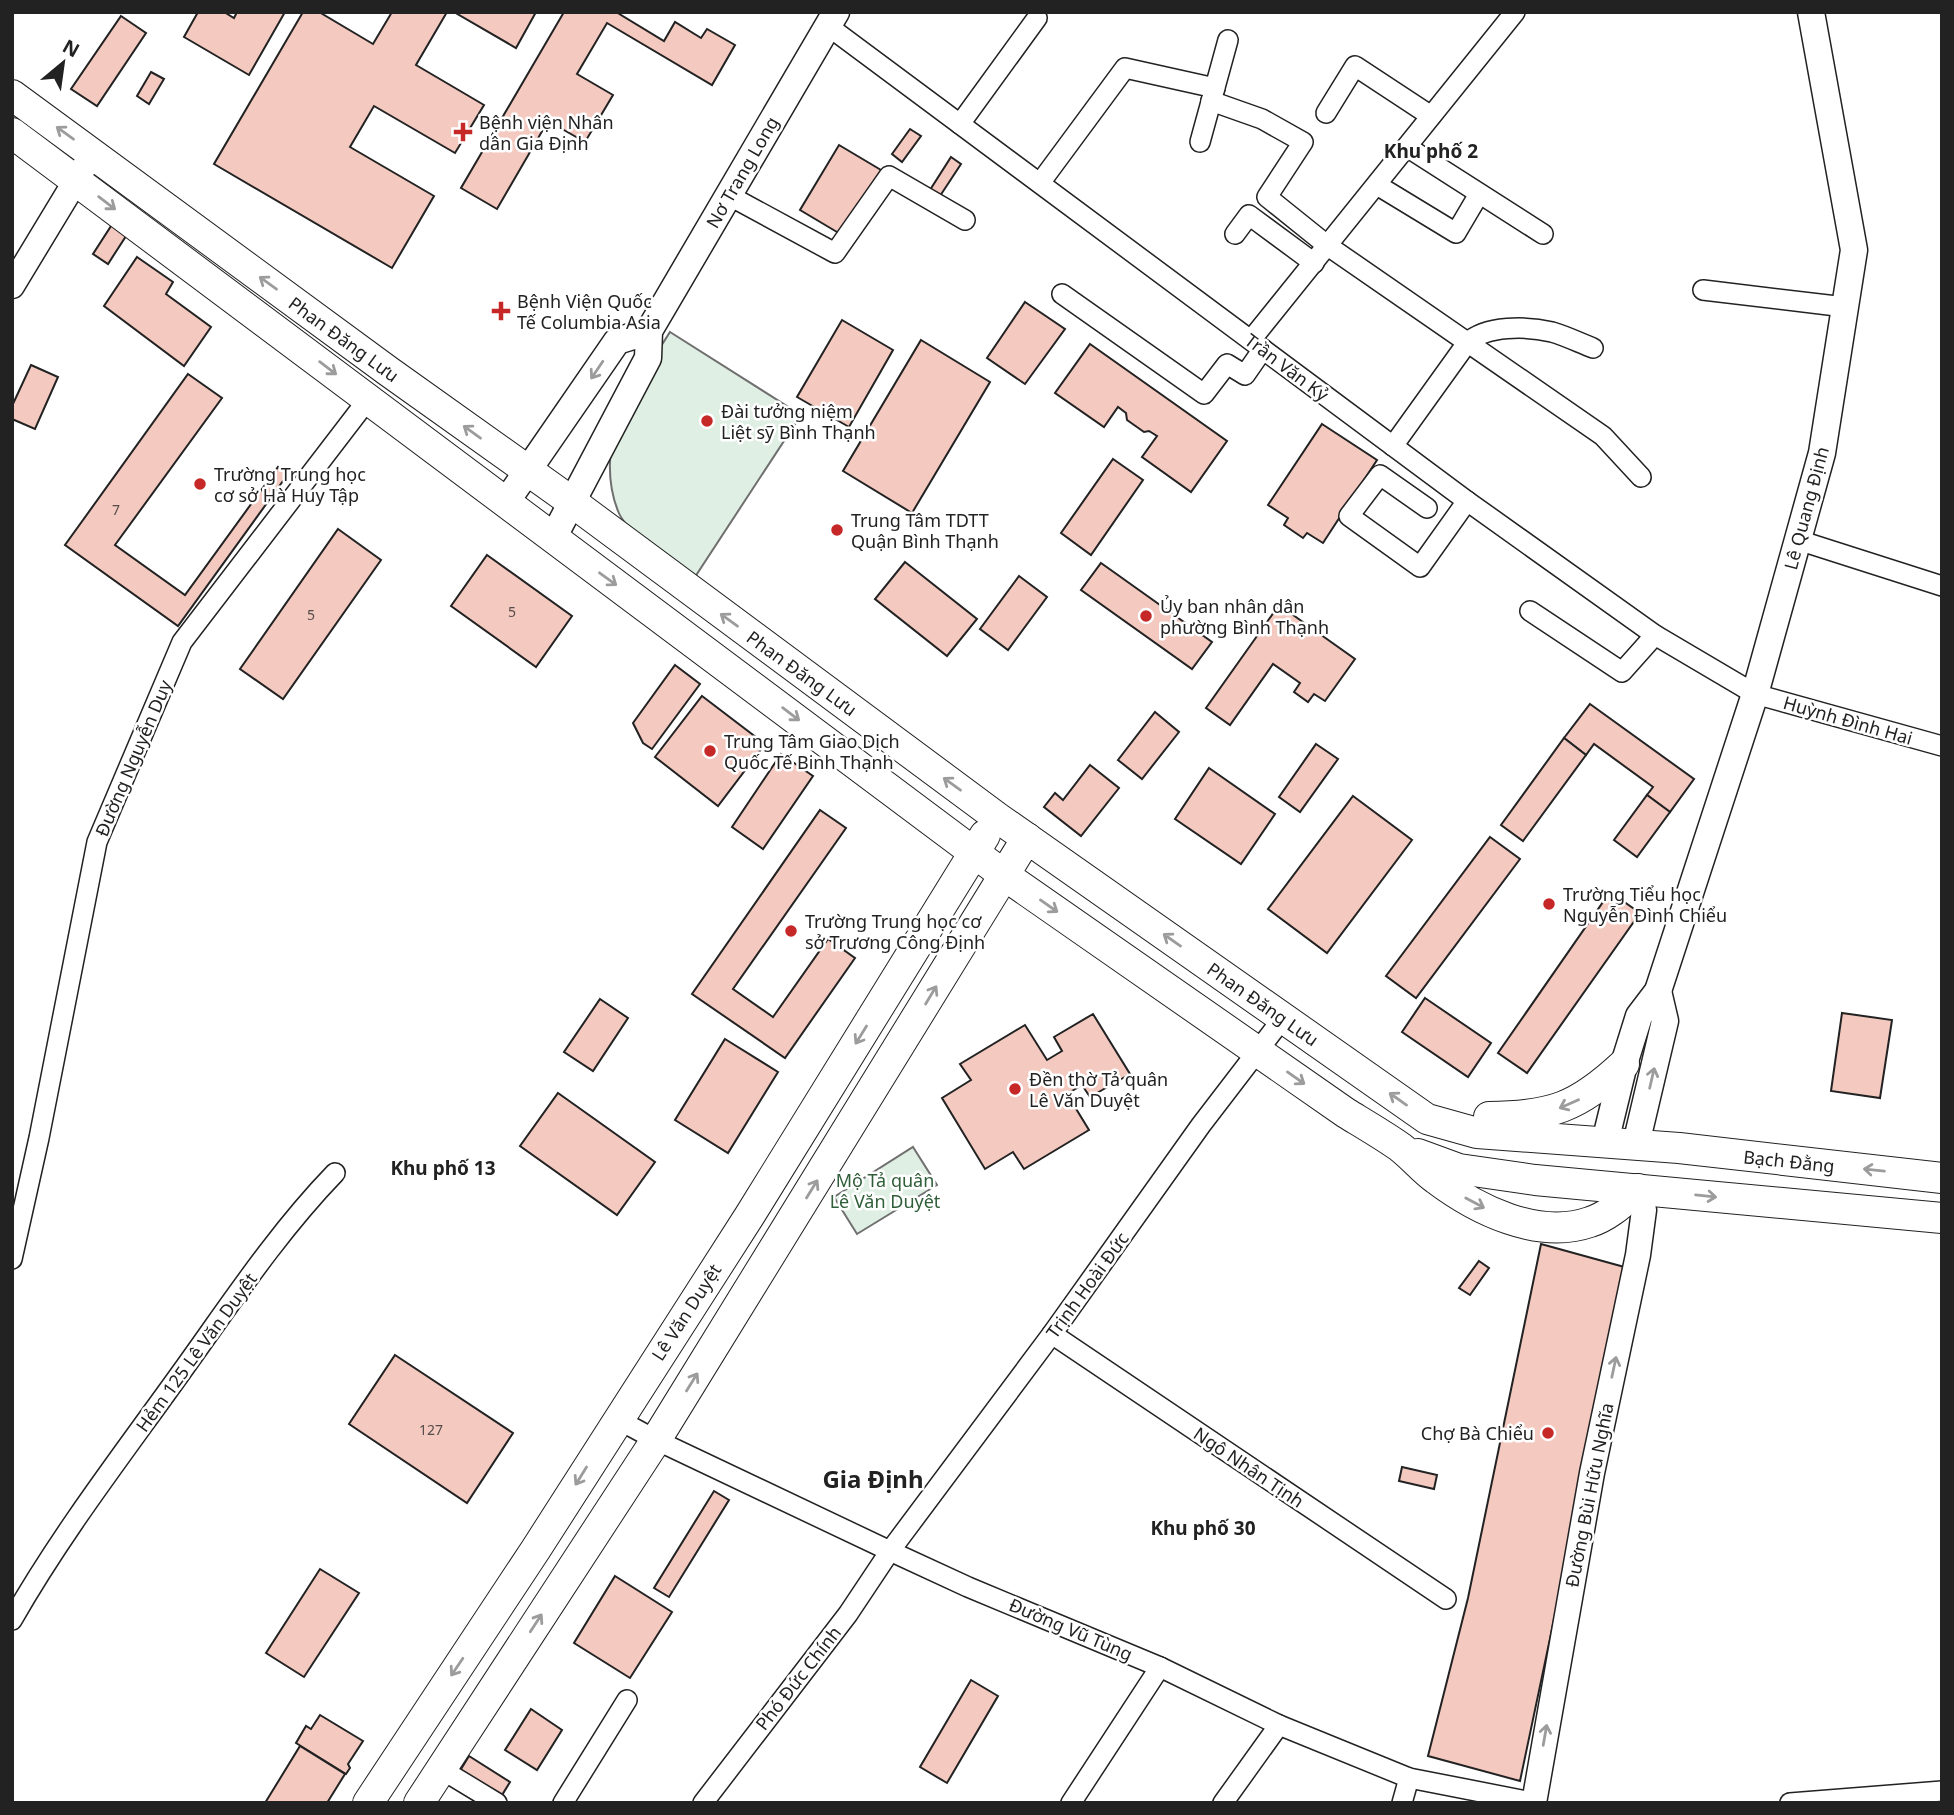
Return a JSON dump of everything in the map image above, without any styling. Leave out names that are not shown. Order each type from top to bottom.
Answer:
[{"type":"main road","name":"Lê Quang Định","points":[[1605,1142],[1639,1017],[1658,991],[1755,694],[1822,453],[1854,250],[1811,12]]},
{"type":"main road","name":"Nơ Trang Long","points":[[553,538],[648,358],[649,331],[832,19]]},
{"type":"main road","name":"Phan Đăng Lưu","points":[[12,95],[572,502],[998,818],[1427,1119],[1477,1133],[1636,1144]]},
{"type":"main road","name":"Phan Đăng Lưu","points":[[12,133],[1004,875],[1346,1113],[1401,1148],[1435,1178],[1462,1196],[1520,1224],[1563,1226],[1589,1223],[1613,1211],[1638,1189]]},
{"type":"main road","points":[[290,339],[309,313]]},
{"type":"main road","points":[[506,502],[617,341],[649,331]]},
{"type":"main road","name":"Lê Văn Duyệt","points":[[368,1803],[536,1549],[974,852],[998,818]]},
{"type":"main road","points":[[419,1803],[656,1440],[1027,838]]},
{"type":"main road","name":"Lê Quang Định","points":[[1636,1144],[1665,1021],[1658,991]]},
{"type":"main road","points":[[1427,1119],[1524,1117],[1555,1110],[1597,1089],[1624,1065]]},
{"type":"main road","points":[[1600,1184],[1605,1142]]},
{"type":"main road","points":[[1636,1144],[1638,1189],[1942,1218]]},
{"type":"main road","name":"Bạch Đằng","points":[[1636,1144],[1942,1178]]},
{"type":"main road","name":"Phan Đăng Lưu","points":[[1401,1148],[1459,1169],[1535,1180],[1638,1189]]},
{"type":"main road","points":[[732,1241],[766,1263]]},
{"type":"street","points":[[1062,294],[1204,394],[1227,364],[1245,375],[1257,344],[1314,263],[1515,12]]},
{"type":"street","points":[[960,124],[1037,18]]},
{"type":"street","name":"Trần Văn Kỷ","points":[[832,19],[960,124],[1467,501],[1654,635],[1755,694]]},
{"type":"street","points":[[1200,142],[1228,40]]},
{"type":"street","points":[[1326,113],[1355,66],[1431,116]]},
{"type":"street","points":[[1040,183],[1125,68],[1213,94],[1304,142],[1267,197],[1328,246],[1603,436],[1641,477]]},
{"type":"street","points":[[1407,147],[1543,234]]},
{"type":"street","points":[[12,286],[93,153]]},
{"type":"street","points":[[728,195],[835,253],[889,176],[965,220]]},
{"type":"street","points":[[1377,185],[1456,233],[1479,194]]},
{"type":"street","points":[[1235,234],[1249,215],[1314,263]]},
{"type":"street","points":[[1703,290],[1845,307]]},
{"type":"street","points":[[1393,446],[1467,342],[1477,333],[1503,328],[1551,332],[1594,348]]},
{"type":"street","name":"Đường Nguyễn Duy","points":[[12,1259],[40,1138],[97,842],[182,642],[369,398]]},
{"type":"street","points":[[1427,508],[1380,475],[1349,516],[1420,567],[1467,501]]},
{"type":"street","points":[[1798,540],[1942,586]]},
{"type":"street","points":[[1530,611],[1622,672],[1654,635]]},
{"type":"street","name":"Huỳnh Đình Hai","points":[[1755,694],[1942,746]]},
{"type":"street","name":"Trịnh Hoài Đức","points":[[890,1550],[1052,1334],[1201,1125],[1283,1018]]},
{"type":"street","name":"Hẻm 125 Lê Văn Duyệt","points":[[12,1620],[44,1563],[261,1261],[304,1205],[335,1172]]},
{"type":"street","name":"Đường Bùi Hữu Nghĩa","points":[[1535,1803],[1592,1474],[1638,1255],[1644,1210],[1638,1189]]},
{"type":"street","name":"Ngô Nhân Tịnh","points":[[1052,1334],[1446,1599]]},
{"type":"street","name":"Đường Vũ Tùng","points":[[617,1419],[656,1440],[968,1587],[1160,1667],[1279,1725],[1409,1778],[1535,1803]]},
{"type":"street","name":"Phó Đức Chính","points":[[703,1803],[848,1614],[890,1550]]},
{"type":"street","points":[[1071,1803],[1160,1667]]},
{"type":"street","points":[[563,1803],[627,1700]]},
{"type":"street","points":[[1223,1803],[1279,1725]]},
{"type":"street","points":[[440,1769],[497,1803]]},
{"type":"street","points":[[1402,1803],[1409,1778]]},
{"type":"street","points":[[1790,1803],[1942,1791]]},
{"type":"green space","points":[[670,332],[801,415],[693,580],[630,529],[618,511],[610,476],[612,439],[617,416]]},
{"type":"green space","name":"Mộ Tả quân Lê Văn Duyệt","points":[[913,1147],[937,1185],[857,1234],[834,1197]]},
{"type":"building","points":[[198,12],[224,12],[234,18],[237,12],[285,12],[249,75],[184,37]]},
{"type":"building","points":[[303,12],[319,12],[373,44],[392,12],[447,12],[416,65],[484,105],[455,153],[374,106],[350,147],[434,196],[392,268],[214,164]]},
{"type":"building","points":[[454,12],[536,12],[516,48]]},
{"type":"building","points":[[564,12],[616,12],[664,41],[675,22],[701,38],[707,29],[735,45],[712,85],[607,23],[577,74],[613,95],[585,142],[548,121],[497,209],[461,188]]},
{"type":"building","points":[[121,16],[146,33],[97,106],[71,89]]},
{"type":"building","points":[[151,72],[164,79],[149,104],[137,96]]},
{"type":"building","points":[[910,129],[921,136],[902,162],[892,154]]},
{"type":"building","points":[[839,145],[881,170],[842,235],[800,210]]},
{"type":"building","points":[[951,157],[961,164],[940,196],[930,190]]},
{"type":"building","points":[[113,223],[128,233],[108,264],[93,254]]},
{"type":"building","points":[[137,257],[173,282],[166,294],[211,327],[184,366],[104,306]]},
{"type":"building","points":[[1025,302],[1065,329],[1025,384],[987,358]]},
{"type":"building","points":[[842,320],[893,350],[849,427],[797,397]]},
{"type":"building","points":[[921,340],[990,382],[912,513],[843,471]]},
{"type":"building","points":[[1090,344],[1227,441],[1191,492],[1142,457],[1157,436],[1149,431],[1144,432],[1127,420],[1126,413],[1118,407],[1104,427],[1055,393]]},
{"type":"building","points":[[31,365],[58,377],[35,429],[12,419],[12,406]]},
{"type":"building","points":[[188,374],[222,398],[115,545],[185,595],[278,467],[288,474],[178,626],[65,545]]},
{"type":"building","points":[[1322,424],[1377,460],[1323,543],[1307,533],[1303,538],[1284,525],[1288,518],[1268,505]]},
{"type":"building","points":[[1113,459],[1143,480],[1091,555],[1061,533]]},
{"type":"building","points":[[338,529],[381,560],[283,699],[240,669]]},
{"type":"building","points":[[487,555],[572,616],[536,667],[451,606]]},
{"type":"building","points":[[905,562],[977,619],[947,656],[875,599]]},
{"type":"building","name":"Ủy ban nhân dân phường Bình Thạnh","points":[[1101,563],[1212,642],[1192,669],[1081,590]]},
{"type":"building","points":[[1019,576],[1047,597],[1008,650],[980,629]]},
{"type":"building","points":[[1279,605],[1355,659],[1325,701],[1314,694],[1308,702],[1294,692],[1300,683],[1273,664],[1230,725],[1206,708]]},
{"type":"building","points":[[675,665],[700,684],[652,749],[643,743],[633,723]]},
{"type":"building","name":"Trung Tâm Giao Dịch Quốc Tế Binh Thạnh","points":[[702,696],[765,744],[718,806],[655,757]]},
{"type":"building","points":[[1590,704],[1694,779],[1670,812],[1647,795],[1653,787],[1594,744],[1586,755],[1564,738]]},
{"type":"building","points":[[1155,712],[1179,732],[1142,779],[1118,760]]},
{"type":"building","points":[[1564,738],[1586,755],[1523,841],[1501,825]]},
{"type":"building","points":[[1316,744],[1338,759],[1300,812],[1279,797]]},
{"type":"building","points":[[781,754],[813,776],[763,849],[732,827]]},
{"type":"building","points":[[1090,765],[1119,788],[1081,836],[1044,807],[1055,793],[1063,800]]},
{"type":"building","points":[[1209,768],[1275,814],[1241,864],[1175,819]]},
{"type":"building","points":[[1647,795],[1670,812],[1637,857],[1614,840]]},
{"type":"building","points":[[1353,796],[1412,840],[1327,953],[1268,909]]},
{"type":"building","points":[[820,810],[846,828],[733,989],[773,1017],[828,939],[855,958],[785,1058],[692,994]]},
{"type":"building","points":[[1490,837],[1520,859],[1416,998],[1386,976]]},
{"type":"building","points":[[1610,892],[1640,913],[1527,1073],[1498,1053]]},
{"type":"building","points":[[1425,998],[1491,1043],[1468,1077],[1402,1032]]},
{"type":"building","points":[[600,999],[628,1018],[593,1071],[564,1052]]},
{"type":"building","points":[[1842,1013],[1892,1020],[1880,1098],[1831,1091]]},
{"type":"building","name":"Đền thờ Tả quân Lê Văn Duyệt","points":[[1093,1014],[1130,1074],[1090,1097],[1082,1085],[1067,1094],[1089,1130],[1024,1169],[1013,1152],[985,1169],[942,1098],[971,1080],[960,1064],[1025,1025],[1047,1060],[1062,1051],[1054,1037]]},
{"type":"building","points":[[725,1039],[778,1072],[728,1153],[675,1120]]},
{"type":"building","points":[[558,1093],[655,1162],[617,1215],[520,1146]]},
{"type":"building","name":"Chợ Bà Chiểu","points":[[1541,1244],[1628,1268],[1520,1781],[1428,1756],[1468,1598]]},
{"type":"building","points":[[1479,1261],[1489,1268],[1470,1295],[1459,1288]]},
{"type":"building","points":[[395,1355],[513,1433],[467,1503],[349,1424]]},
{"type":"building","points":[[1402,1467],[1437,1475],[1434,1489],[1399,1481]]},
{"type":"building","points":[[714,1491],[729,1500],[669,1597],[654,1588]]},
{"type":"building","points":[[320,1569],[359,1593],[304,1677],[266,1653]]},
{"type":"building","points":[[615,1576],[672,1612],[630,1678],[574,1643]]},
{"type":"building","points":[[971,1680],[998,1696],[947,1783],[920,1767]]},
{"type":"building","points":[[531,1709],[562,1730],[537,1770],[505,1750]]},
{"type":"building","points":[[320,1715],[363,1741],[348,1764],[350,1768],[346,1774],[296,1743],[306,1726],[311,1729]]},
{"type":"building","points":[[300,1746],[345,1774],[327,1803],[265,1803]]},
{"type":"building","points":[[469,1756],[510,1782],[499,1800],[458,1774]]},
{"type":"place","name":"Bệnh viện Nhân dân Gia Định","points":[[463,132]]},
{"type":"place","name":"Bệnh Viện Quốc Tế Columbia Asia","points":[[501,311]]},
{"type":"place","name":"Đài tưởng niệm Liệt sỹ Bình Thạnh","points":[[707,421]]},
{"type":"place","name":"Trường Trung học cơ sở Hà Huy Tập","points":[[200,484]]},
{"type":"place","name":"Trung Tâm TDTT Quận Bình Thạnh","points":[[837,530]]},
{"type":"place","name":"Ủy ban nhân dân phường Bình Thạnh","points":[[1146,616]]},
{"type":"place","name":"Trung Tâm Giao Dịch Quốc Tế Binh Thạnh","points":[[710,751]]},
{"type":"place","name":"Trường Tiểu học Nguyễn Đình Chiểu","points":[[1549,904]]},
{"type":"place","name":"Trường Trung học cơ sở Trương Công Định","points":[[791,931]]},
{"type":"place","name":"Đền thờ Tả quân Lê Văn Duyệt","points":[[1015,1089]]},
{"type":"place","name":"Chợ Bà Chiểu","points":[[1548,1433]]},
{"type":"district","name":"Khu phố 2","points":[[1431,151]]},
{"type":"district","name":"Khu phố 13","points":[[443,1168]]},
{"type":"district","name":"Gia Định","points":[[873,1478]]},
{"type":"district","name":"Khu phố 30","points":[[1203,1528]]}]
